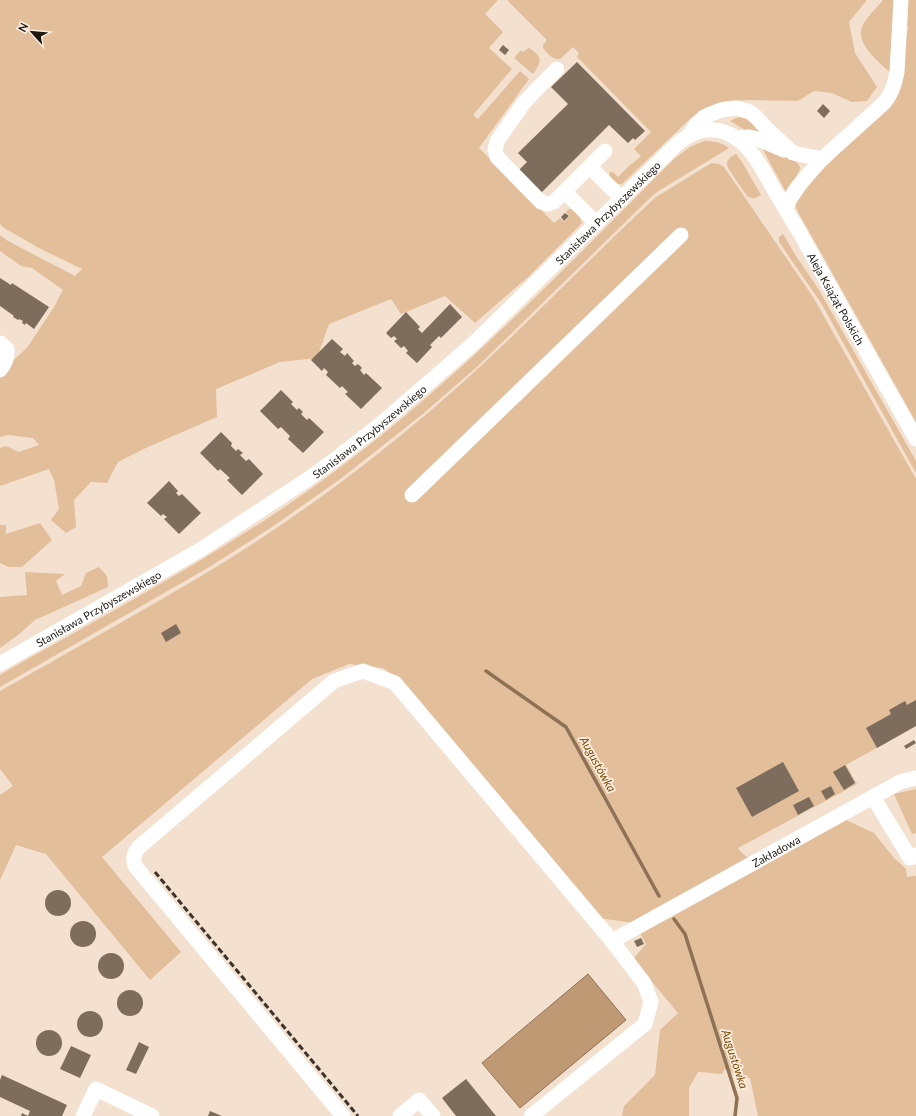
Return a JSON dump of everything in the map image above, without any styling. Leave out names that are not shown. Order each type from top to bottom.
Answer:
[{"type":"street","points":[[785,208],[797,187],[822,158],[884,103],[893,89],[896,82],[897,72],[901,0]]},
{"type":"street","points":[[557,69],[523,104],[497,142],[495,150],[497,157],[541,202],[552,204],[605,151]]},
{"type":"street","name":"Stanisława Przybyszewskiego","points":[[689,136],[695,126],[704,117],[721,110],[736,108],[750,112],[793,153]]},
{"type":"street","name":"Stanisława Przybyszewskiego","points":[[0,664],[200,550],[325,466],[378,426],[447,367],[495,323],[678,143],[703,130],[725,132],[736,138],[749,149],[756,159]]},
{"type":"street","points":[[736,138],[749,137],[758,139],[793,153],[822,158]]},
{"type":"street","name":"Aleja Książąt Polskich","points":[[756,159],[916,439]]},
{"type":"street","points":[[590,167],[622,199]]},
{"type":"street","points":[[565,192],[596,224]]},
{"type":"street","points":[[412,495],[681,235]]},
{"type":"street","points":[[0,343],[7,349],[8,354],[7,360],[0,370]]},
{"type":"street","points":[[343,1116],[135,866],[133,857],[139,847],[334,681],[364,671],[395,683],[612,941],[644,982],[651,1002],[645,1024],[531,1116]]},
{"type":"street","name":"Zakładowa","points":[[612,941],[900,782],[916,778]]},
{"type":"street","points":[[873,797],[910,858],[916,855]]},
{"type":"street","points":[[83,1116],[96,1089],[152,1116]]},
{"type":"street","points":[[400,1116],[419,1100],[433,1116]]},
{"type":"shaded area","points":[[0,0],[498,0],[485,14],[503,32],[489,48],[512,69],[473,115],[478,119],[520,71],[529,79],[479,148],[554,223],[560,218],[564,222],[570,216],[566,212],[571,209],[579,215],[582,223],[528,277],[475,323],[445,296],[401,314],[391,299],[329,324],[317,358],[280,362],[216,389],[217,417],[148,447],[118,462],[107,483],[91,482],[74,500],[76,527],[66,533],[51,520],[59,509],[54,480],[49,469],[0,486],[0,448],[6,446],[19,452],[39,445],[33,438],[8,435],[0,437],[0,373],[27,348],[54,307],[63,290],[32,268],[21,266],[0,251],[0,235],[8,241],[75,276],[82,269],[39,248],[4,228],[0,224]]},
{"type":"shaded area","points":[[507,0],[867,0],[849,22],[855,53],[877,87],[867,101],[852,102],[832,93],[814,91],[798,101],[726,101],[707,107],[692,117],[622,184],[618,184],[611,179],[610,172],[613,172],[618,177],[641,156],[634,149],[651,132],[577,57],[579,53],[573,47],[560,59],[550,56],[543,48],[543,45],[547,40]]},
{"type":"shaded area","points":[[883,0],[894,0],[892,74],[870,53],[862,40],[861,33],[862,27],[866,20]]},
{"type":"shaded area","points":[[907,0],[916,0],[916,422],[798,212],[795,203],[801,190],[893,101],[908,28],[906,18]]},
{"type":"shaded area","points":[[529,48],[537,54],[540,60],[538,67],[533,74],[514,58],[521,50],[523,52]]},
{"type":"shaded area","points":[[741,117],[746,117],[770,139],[747,131],[730,121]]},
{"type":"shaded area","points":[[704,141],[717,142],[729,148],[657,192],[478,366],[424,413],[343,477],[272,527],[206,569],[0,687],[0,675],[207,557],[247,532],[326,478],[373,442],[418,405],[506,326],[673,160],[690,147]]},
{"type":"shaded area","points":[[758,144],[788,157],[800,167],[799,172],[786,192],[763,150]]},
{"type":"shaded area","points":[[736,154],[761,195],[758,197],[753,198],[747,196],[728,168],[728,161]]},
{"type":"shaded area","points":[[712,163],[719,164],[724,167],[813,297],[916,479],[916,726],[846,765],[857,784],[738,848],[751,860],[634,923],[598,918],[404,683],[383,668],[349,664],[312,679],[102,857],[181,952],[150,980],[46,854],[16,845],[0,880],[0,795],[13,786],[0,769],[0,691],[216,567],[289,520],[336,486],[405,432],[470,376],[656,197]]},
{"type":"shaded area","points":[[783,234],[819,290],[916,461],[916,473],[821,303],[779,242],[779,237]]},
{"type":"shaded area","points":[[40,523],[52,540],[22,567],[9,567],[0,563],[0,525],[6,525],[6,534]]},
{"type":"shaded area","points":[[99,567],[107,576],[108,587],[35,620],[0,648],[0,597],[27,595],[25,572],[65,574],[56,581],[62,595],[81,586],[86,573]]},
{"type":"shaded area","points":[[916,789],[916,833],[912,834],[894,794]]},
{"type":"shaded area","points":[[846,820],[874,833],[894,858],[906,869],[907,877],[916,876],[916,1116],[758,1116],[750,1078],[724,1069],[723,1074],[698,1072],[689,1088],[689,1116],[622,1116],[624,1106],[655,1075],[660,1030],[678,1013],[633,959],[646,944],[640,933]]},
{"type":"shaded area","points":[[588,974],[626,1020],[520,1108],[482,1063]]},
{"type":"building","points":[[503,45],[509,50],[505,55],[499,50]]},
{"type":"building","points":[[577,62],[645,131],[635,140],[633,138],[628,143],[609,125],[541,193],[519,170],[527,162],[518,153],[568,104],[551,87]]},
{"type":"building","points":[[823,104],[830,111],[824,118],[817,111]]},
{"type":"building","points":[[565,213],[569,216],[564,221],[561,217]]},
{"type":"building","points":[[0,278],[11,285],[12,283],[49,307],[34,329],[26,323],[25,325],[22,323],[23,321],[13,317],[14,316],[0,306]]},
{"type":"building","points":[[450,304],[462,317],[441,338],[439,336],[430,345],[432,347],[417,363],[406,353],[408,351],[404,346],[401,348],[394,341],[397,339],[394,336],[391,338],[386,333],[406,312],[420,327],[418,329],[422,333]]},
{"type":"building","points":[[332,339],[343,349],[340,352],[345,356],[347,353],[354,361],[352,363],[355,366],[358,364],[362,368],[360,370],[364,375],[366,373],[382,388],[361,409],[345,394],[348,392],[342,386],[340,388],[326,375],[328,372],[324,368],[322,371],[311,360]]},
{"type":"building","points":[[281,390],[293,402],[291,404],[297,410],[299,408],[303,412],[301,414],[307,420],[309,418],[324,432],[303,453],[288,439],[290,436],[281,427],[278,429],[260,411]]},
{"type":"building","points":[[221,432],[232,443],[231,446],[236,451],[238,449],[243,453],[240,455],[246,461],[249,459],[263,474],[242,495],[227,480],[230,478],[220,469],[218,471],[200,453]]},
{"type":"building","points":[[169,481],[178,491],[176,493],[179,496],[182,494],[201,513],[179,534],[164,519],[167,517],[163,514],[161,516],[147,503]]},
{"type":"building","points":[[176,624],[181,633],[166,642],[161,633]]},
{"type":"building","points":[[916,700],[916,726],[877,748],[866,728],[891,714],[889,710],[905,701],[907,705]]},
{"type":"building","points":[[914,740],[916,743],[906,749],[904,746]]},
{"type":"building","points":[[783,762],[799,791],[752,817],[736,788]]},
{"type":"building","points":[[845,765],[855,783],[844,790],[833,772]]},
{"type":"building","points":[[831,786],[835,794],[826,800],[821,791]]},
{"type":"building","points":[[809,797],[814,806],[798,815],[793,805]]},
{"type":"building","points":[[58,890],[67,894],[71,903],[67,912],[58,916],[49,912],[45,903],[49,894]]},
{"type":"building","points":[[83,921],[92,925],[96,934],[92,943],[83,947],[74,943],[70,934],[74,925]]},
{"type":"building","points":[[641,938],[644,944],[637,947],[634,941]]},
{"type":"building","points":[[111,953],[120,957],[124,966],[120,975],[111,979],[102,975],[98,966],[102,957]]},
{"type":"building","points":[[130,990],[139,994],[143,1003],[139,1012],[130,1016],[121,1012],[117,1003],[121,994]]},
{"type":"building","points":[[90,1011],[99,1015],[103,1024],[99,1033],[90,1037],[81,1033],[77,1024],[81,1015]]},
{"type":"building","points":[[49,1030],[58,1034],[62,1043],[58,1052],[49,1056],[40,1052],[36,1043],[40,1034]]},
{"type":"building","points":[[139,1042],[149,1047],[136,1074],[126,1070]]},
{"type":"building","points":[[71,1046],[91,1055],[80,1078],[60,1069]]},
{"type":"building","points":[[2,1075],[67,1105],[62,1116],[28,1116],[30,1111],[0,1097],[0,1080]]},
{"type":"building","points":[[466,1079],[496,1116],[456,1116],[442,1098]]},
{"type":"building","points":[[210,1111],[222,1116],[208,1116]]},
{"type":"building","points":[[22,1113],[28,1116],[21,1116]]},
{"type":"waterway","name":"Augustówka","points":[[486,671],[566,727],[659,896]]},
{"type":"waterway","name":"Augustówka","points":[[674,919],[685,934],[737,1098],[735,1116]]},
{"type":"railway","points":[[155,872],[358,1116]]}]
